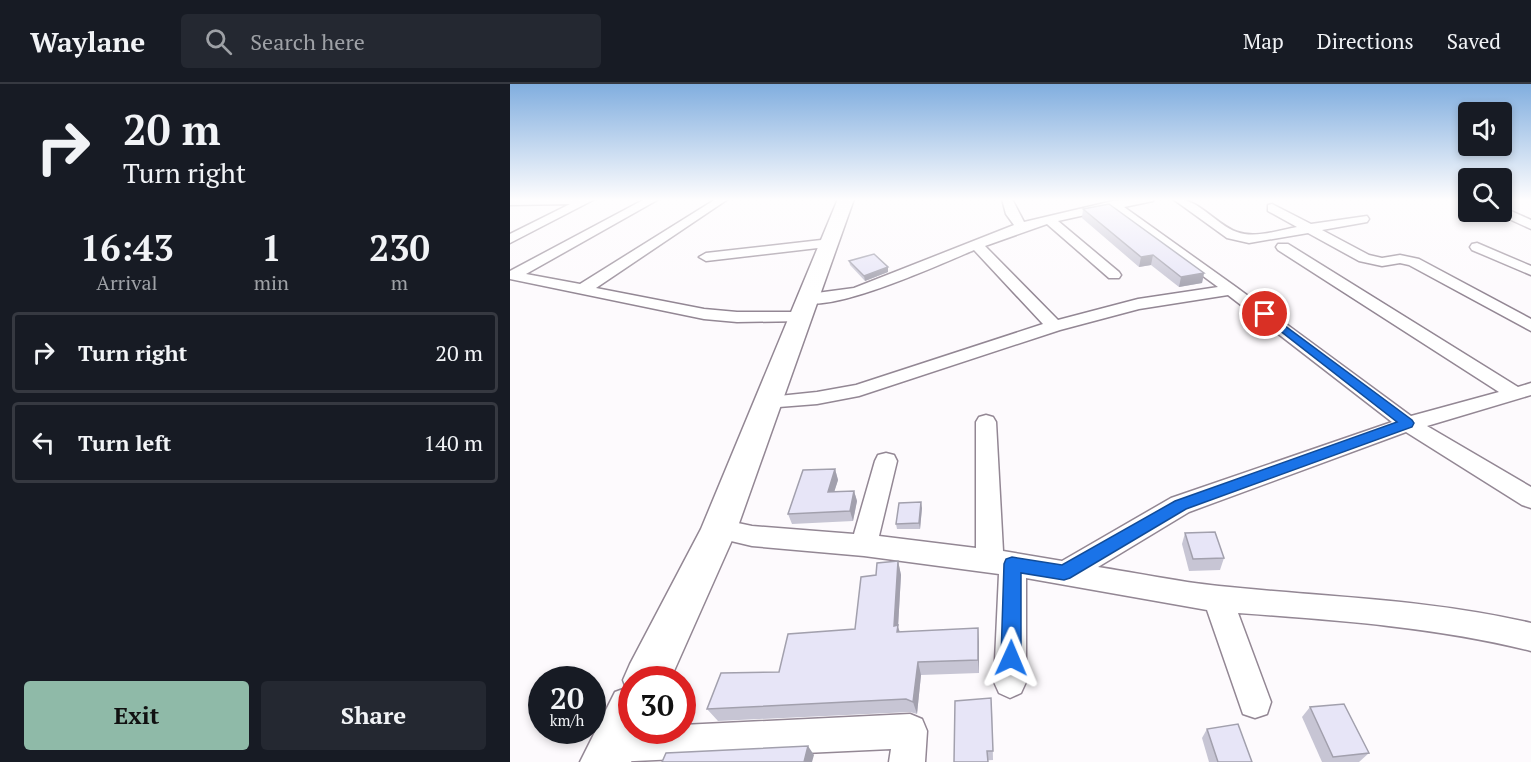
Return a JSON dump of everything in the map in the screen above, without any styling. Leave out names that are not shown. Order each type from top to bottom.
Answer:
[{"type":"highway","points":[[653,666],[719,529],[766,402],[834,231]]},
{"type":"street","points":[[510,239],[526,231]]},
{"type":"street","points":[[512,275],[594,231]]},
{"type":"street","points":[[583,290],[674,231]]},
{"type":"street","points":[[512,275],[704,314],[737,317],[805,308],[851,293],[1011,231]]},
{"type":"street","points":[[1063,231],[1114,275]]},
{"type":"street","points":[[1148,231],[1231,290],[1408,423],[1531,499]]},
{"type":"street","points":[[1228,231],[1240,238],[1260,239],[1303,231]]},
{"type":"street","points":[[1314,231],[1370,260],[1382,262],[1400,259],[1414,262],[1531,326]]},
{"type":"street","points":[[706,257],[830,243]]},
{"type":"street","points":[[976,244],[1054,326]]},
{"type":"street","points":[[1283,247],[1522,391]]},
{"type":"street","points":[[1477,247],[1531,271]]},
{"type":"street","points":[[766,402],[817,398],[859,390],[1054,326],[1138,303],[1231,290]]},
{"type":"street","points":[[1064,573],[1180,505],[1408,423],[1522,391]]},
{"type":"street","points":[[986,422],[1001,563],[1010,682]]},
{"type":"street","points":[[864,546],[886,461]]},
{"type":"street","points":[[719,529],[752,537],[864,546],[1001,563],[1218,599],[1351,610],[1490,627],[1526,640]]},
{"type":"street","points":[[1218,599],[1255,702]]},
{"type":"street","points":[[617,739],[910,732],[907,762]]},
{"type":"building","points":[[1109,231],[1146,231],[1204,273],[1181,277],[1153,255],[1141,257]]},
{"type":"building","points":[[874,254],[888,267],[864,276],[849,261]]},
{"type":"building","points":[[835,469],[828,492],[854,491],[850,511],[788,514],[803,470]]},
{"type":"building","points":[[921,502],[919,523],[896,524],[899,503]]},
{"type":"building","points":[[1215,532],[1224,558],[1193,559],[1185,533]]},
{"type":"building","points":[[898,561],[894,626],[898,625],[897,632],[978,628],[978,660],[918,662],[913,702],[906,699],[707,709],[721,673],[779,672],[788,634],[855,629],[861,577],[876,575],[877,563]]},
{"type":"building","points":[[991,698],[993,751],[987,751],[988,762],[954,762],[955,701]]},
{"type":"building","points":[[1344,704],[1369,753],[1333,757],[1310,707]]},
{"type":"building","points":[[1238,724],[1252,762],[1218,762],[1207,729]]},
{"type":"building","points":[[808,746],[804,762],[662,762],[666,753]]},
{"type":"route","points":[[1011,658],[1012,564],[1064,573],[1180,505],[1408,423],[1265,314]]}]
